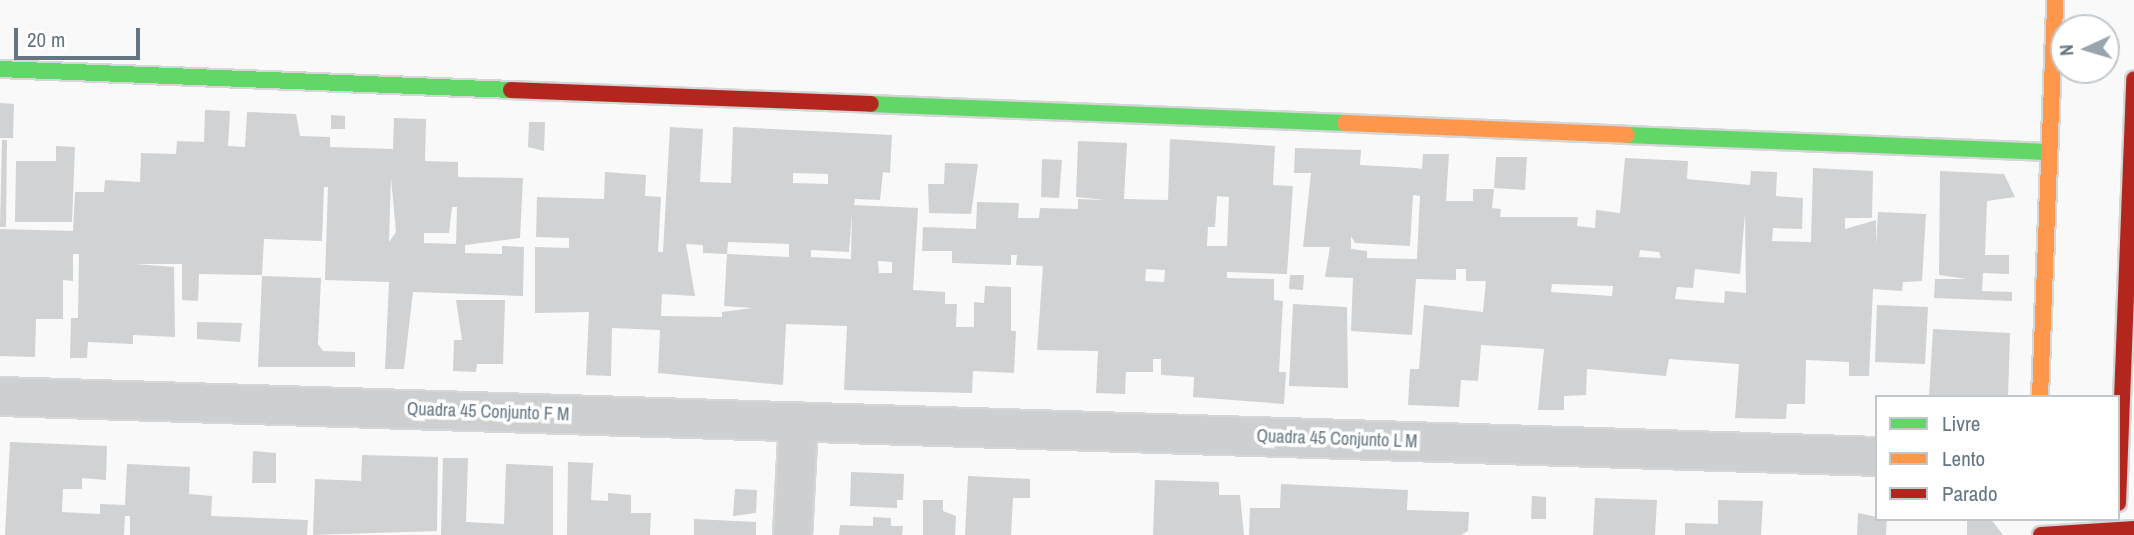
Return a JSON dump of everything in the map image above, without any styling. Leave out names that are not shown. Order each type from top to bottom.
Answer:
[{"type":"street","points":[[2040,395],[2055,0]]},
{"type":"street","points":[[0,69],[2049,152]]},
{"type":"street","points":[[2120,450],[2134,79]]},
{"type":"street","name":"Quadra 45 Conjunto F M","points":[[0,396],[798,421]]},
{"type":"street","points":[[792,535],[798,421]]},
{"type":"street","name":"Quadra 45 Conjunto L M","points":[[798,421],[1875,456]]},
{"type":"street","points":[[2038,535],[2123,526]]},
{"type":"building","points":[[0,103],[14,104],[13,138],[0,138]]},
{"type":"building","points":[[205,110],[230,111],[228,146],[245,147],[247,112],[296,114],[300,136],[330,137],[330,147],[393,149],[394,118],[426,119],[425,161],[458,162],[458,177],[523,178],[520,238],[465,245],[465,253],[502,254],[502,246],[524,247],[523,296],[413,292],[404,369],[385,369],[389,282],[325,280],[328,187],[324,187],[322,241],[264,239],[262,275],[199,274],[198,301],[182,300],[182,264],[135,264],[174,267],[175,337],[133,335],[133,344],[88,342],[87,358],[70,358],[71,318],[78,318],[79,254],[73,254],[73,281],[63,280],[63,319],[36,319],[35,357],[0,356],[0,229],[73,231],[75,192],[104,192],[105,180],[140,182],[141,153],[176,154],[177,141],[204,142]],"holes":[[[391,178],[396,232],[389,242]],[[452,207],[457,207],[456,244],[424,243],[424,233],[449,233]]]},
{"type":"building","points":[[331,115],[345,116],[345,129],[331,129]]},
{"type":"building","points":[[529,122],[545,122],[544,151],[528,147]]},
{"type":"building","points":[[670,127],[703,129],[700,182],[731,183],[733,127],[892,135],[890,173],[883,172],[880,200],[855,199],[854,205],[918,208],[913,290],[945,292],[945,304],[957,304],[956,327],[974,327],[974,302],[984,303],[985,286],[1011,287],[1011,331],[1016,331],[1014,373],[973,371],[972,393],[844,390],[847,326],[786,324],[783,385],[658,373],[660,330],[612,328],[611,376],[586,375],[589,312],[535,313],[535,247],[569,248],[569,238],[536,237],[537,197],[604,199],[605,172],[646,175],[645,196],[661,197],[658,252],[663,252]],"holes":[[[793,173],[828,174],[828,184],[793,183]],[[852,212],[851,259],[811,257],[811,250],[849,252]],[[728,242],[789,244],[789,257],[727,254]],[[686,244],[703,245],[703,253],[727,254],[724,306],[753,308],[722,312],[722,317],[661,316],[662,294],[695,296]],[[878,261],[892,262],[892,273],[879,273]]]},
{"type":"building","points":[[1170,139],[1275,146],[1273,185],[1293,186],[1287,274],[1227,272],[1227,278],[1274,279],[1274,300],[1283,301],[1279,372],[1286,372],[1284,404],[1193,397],[1194,377],[1161,375],[1161,359],[1153,359],[1153,372],[1126,372],[1125,394],[1096,393],[1098,351],[1037,350],[1043,266],[1016,265],[1017,255],[1011,255],[1011,265],[952,263],[952,251],[922,251],[923,227],[976,229],[977,202],[1019,203],[1018,218],[1039,218],[1040,208],[1078,209],[1078,199],[1106,200],[1076,197],[1078,141],[1127,143],[1124,199],[1168,200]],"holes":[[[1217,196],[1229,197],[1227,246],[1207,246],[1208,227],[1215,227]],[[1146,269],[1165,270],[1164,282],[1145,281]]]},
{"type":"building","points":[[2,140],[7,140],[6,227],[0,227]]},
{"type":"building","points":[[56,146],[75,147],[72,222],[15,222],[16,161],[56,161]]},
{"type":"building","points":[[1295,148],[1361,150],[1360,165],[1422,169],[1423,154],[1449,154],[1446,201],[1473,201],[1473,189],[1494,189],[1492,208],[1501,209],[1500,217],[1578,217],[1577,226],[1595,228],[1596,210],[1620,213],[1625,158],[1688,161],[1687,179],[1750,185],[1751,171],[1777,172],[1776,196],[1803,198],[1802,229],[1773,228],[1772,241],[1811,242],[1813,168],[1873,171],[1872,218],[1845,218],[1845,229],[1876,220],[1876,245],[1878,212],[1926,214],[1922,281],[1903,282],[1902,291],[1873,289],[1869,376],[1849,376],[1849,362],[1806,360],[1805,404],[1787,404],[1786,419],[1735,418],[1739,364],[1669,359],[1666,376],[1587,369],[1586,395],[1564,396],[1564,410],[1538,410],[1544,349],[1481,345],[1478,381],[1461,380],[1459,407],[1408,405],[1410,369],[1419,369],[1424,305],[1483,312],[1486,281],[1466,281],[1466,269],[1456,269],[1456,280],[1416,279],[1412,335],[1351,331],[1353,278],[1325,277],[1330,247],[1303,247],[1311,173],[1294,173]],"holes":[[[1413,195],[1420,196],[1417,259],[1367,258],[1367,251],[1351,249],[1351,236],[1355,243],[1410,246]],[[1745,213],[1746,293],[1725,291],[1724,303],[1675,299],[1677,287],[1693,288],[1695,269],[1740,274]],[[1640,250],[1659,252],[1661,258],[1639,257]],[[1552,284],[1613,286],[1612,296],[1551,292]]]},
{"type":"building","points":[[1496,157],[1527,157],[1525,190],[1494,188]]},
{"type":"building","points":[[1042,159],[1062,160],[1059,198],[1041,197]]},
{"type":"building","points":[[945,163],[978,164],[971,214],[929,213],[928,184],[944,184]]},
{"type":"building","points":[[1940,171],[2004,174],[2015,197],[1987,201],[1985,255],[2009,255],[2009,274],[1983,273],[1982,291],[2012,292],[2012,301],[1934,298],[1935,279],[1967,279],[1939,275]]},
{"type":"building","points":[[1290,275],[1304,275],[1303,290],[1289,289]]},
{"type":"building","points":[[262,276],[321,278],[318,344],[323,351],[355,352],[355,367],[258,367]]},
{"type":"building","points":[[456,300],[505,300],[503,364],[477,364],[476,372],[453,371],[454,340],[462,340]]},
{"type":"building","points":[[1293,304],[1347,307],[1348,388],[1289,386]]},
{"type":"building","points":[[1877,305],[1928,307],[1925,364],[1875,362]]},
{"type":"building","points":[[197,322],[242,323],[240,342],[197,339]]},
{"type":"building","points":[[1933,329],[2010,333],[2008,395],[1929,395]]},
{"type":"building","points":[[10,442],[107,446],[106,480],[82,478],[82,489],[63,489],[62,512],[100,514],[100,504],[125,505],[127,464],[190,467],[189,494],[212,496],[211,516],[308,520],[307,535],[130,535],[130,516],[125,516],[124,535],[5,535]]},
{"type":"building","points":[[253,451],[276,453],[276,483],[252,483]]},
{"type":"building","points":[[362,455],[438,457],[437,531],[313,535],[315,479],[361,481]]},
{"type":"building","points":[[443,458],[468,458],[466,522],[504,524],[506,464],[553,466],[553,535],[441,535]]},
{"type":"building","points":[[568,462],[593,463],[591,500],[608,501],[608,493],[631,495],[631,513],[651,513],[650,535],[567,535]]},
{"type":"building","points":[[851,472],[904,474],[903,500],[897,500],[897,508],[850,506]]},
{"type":"building","points":[[968,476],[1030,479],[1030,498],[1013,498],[1011,535],[965,535]]},
{"type":"building","points":[[1155,480],[1219,482],[1219,495],[1240,495],[1244,535],[1153,535]]},
{"type":"building","points":[[1281,484],[1408,490],[1407,510],[1469,512],[1468,531],[1461,535],[1249,535],[1250,508],[1280,508]]},
{"type":"building","points":[[735,489],[757,490],[756,513],[733,516]]},
{"type":"building","points":[[1532,496],[1546,497],[1546,519],[1531,519]]},
{"type":"building","points":[[1595,498],[1657,500],[1655,535],[1593,535]]},
{"type":"building","points":[[923,500],[943,500],[943,511],[956,516],[955,535],[923,535]]},
{"type":"building","points":[[1718,500],[1763,501],[1761,535],[1685,535],[1685,523],[1718,524]]},
{"type":"building","points":[[1858,513],[1875,517],[1875,521],[1887,521],[1886,535],[1857,535]]},
{"type":"building","points":[[873,517],[891,518],[891,526],[903,526],[902,535],[839,535],[840,525],[873,526]]},
{"type":"building","points":[[694,519],[756,522],[756,535],[694,535]]},
{"type":"building","points":[[1967,521],[1992,521],[2003,535],[1967,535]]},
{"type":"traffic: fast","points":[[0,69],[511,90]]},
{"type":"traffic: fast","points":[[871,104],[1345,123]]},
{"type":"traffic: fast","points":[[1627,135],[2049,152]]},
{"type":"traffic: slow","points":[[2040,395],[2055,0]]},
{"type":"traffic: slow","points":[[1345,123],[1627,135]]},
{"type":"traffic: jam","points":[[2120,450],[2134,79]]},
{"type":"traffic: jam","points":[[511,90],[871,104]]},
{"type":"traffic: jam","points":[[2041,535],[2134,529]]}]
